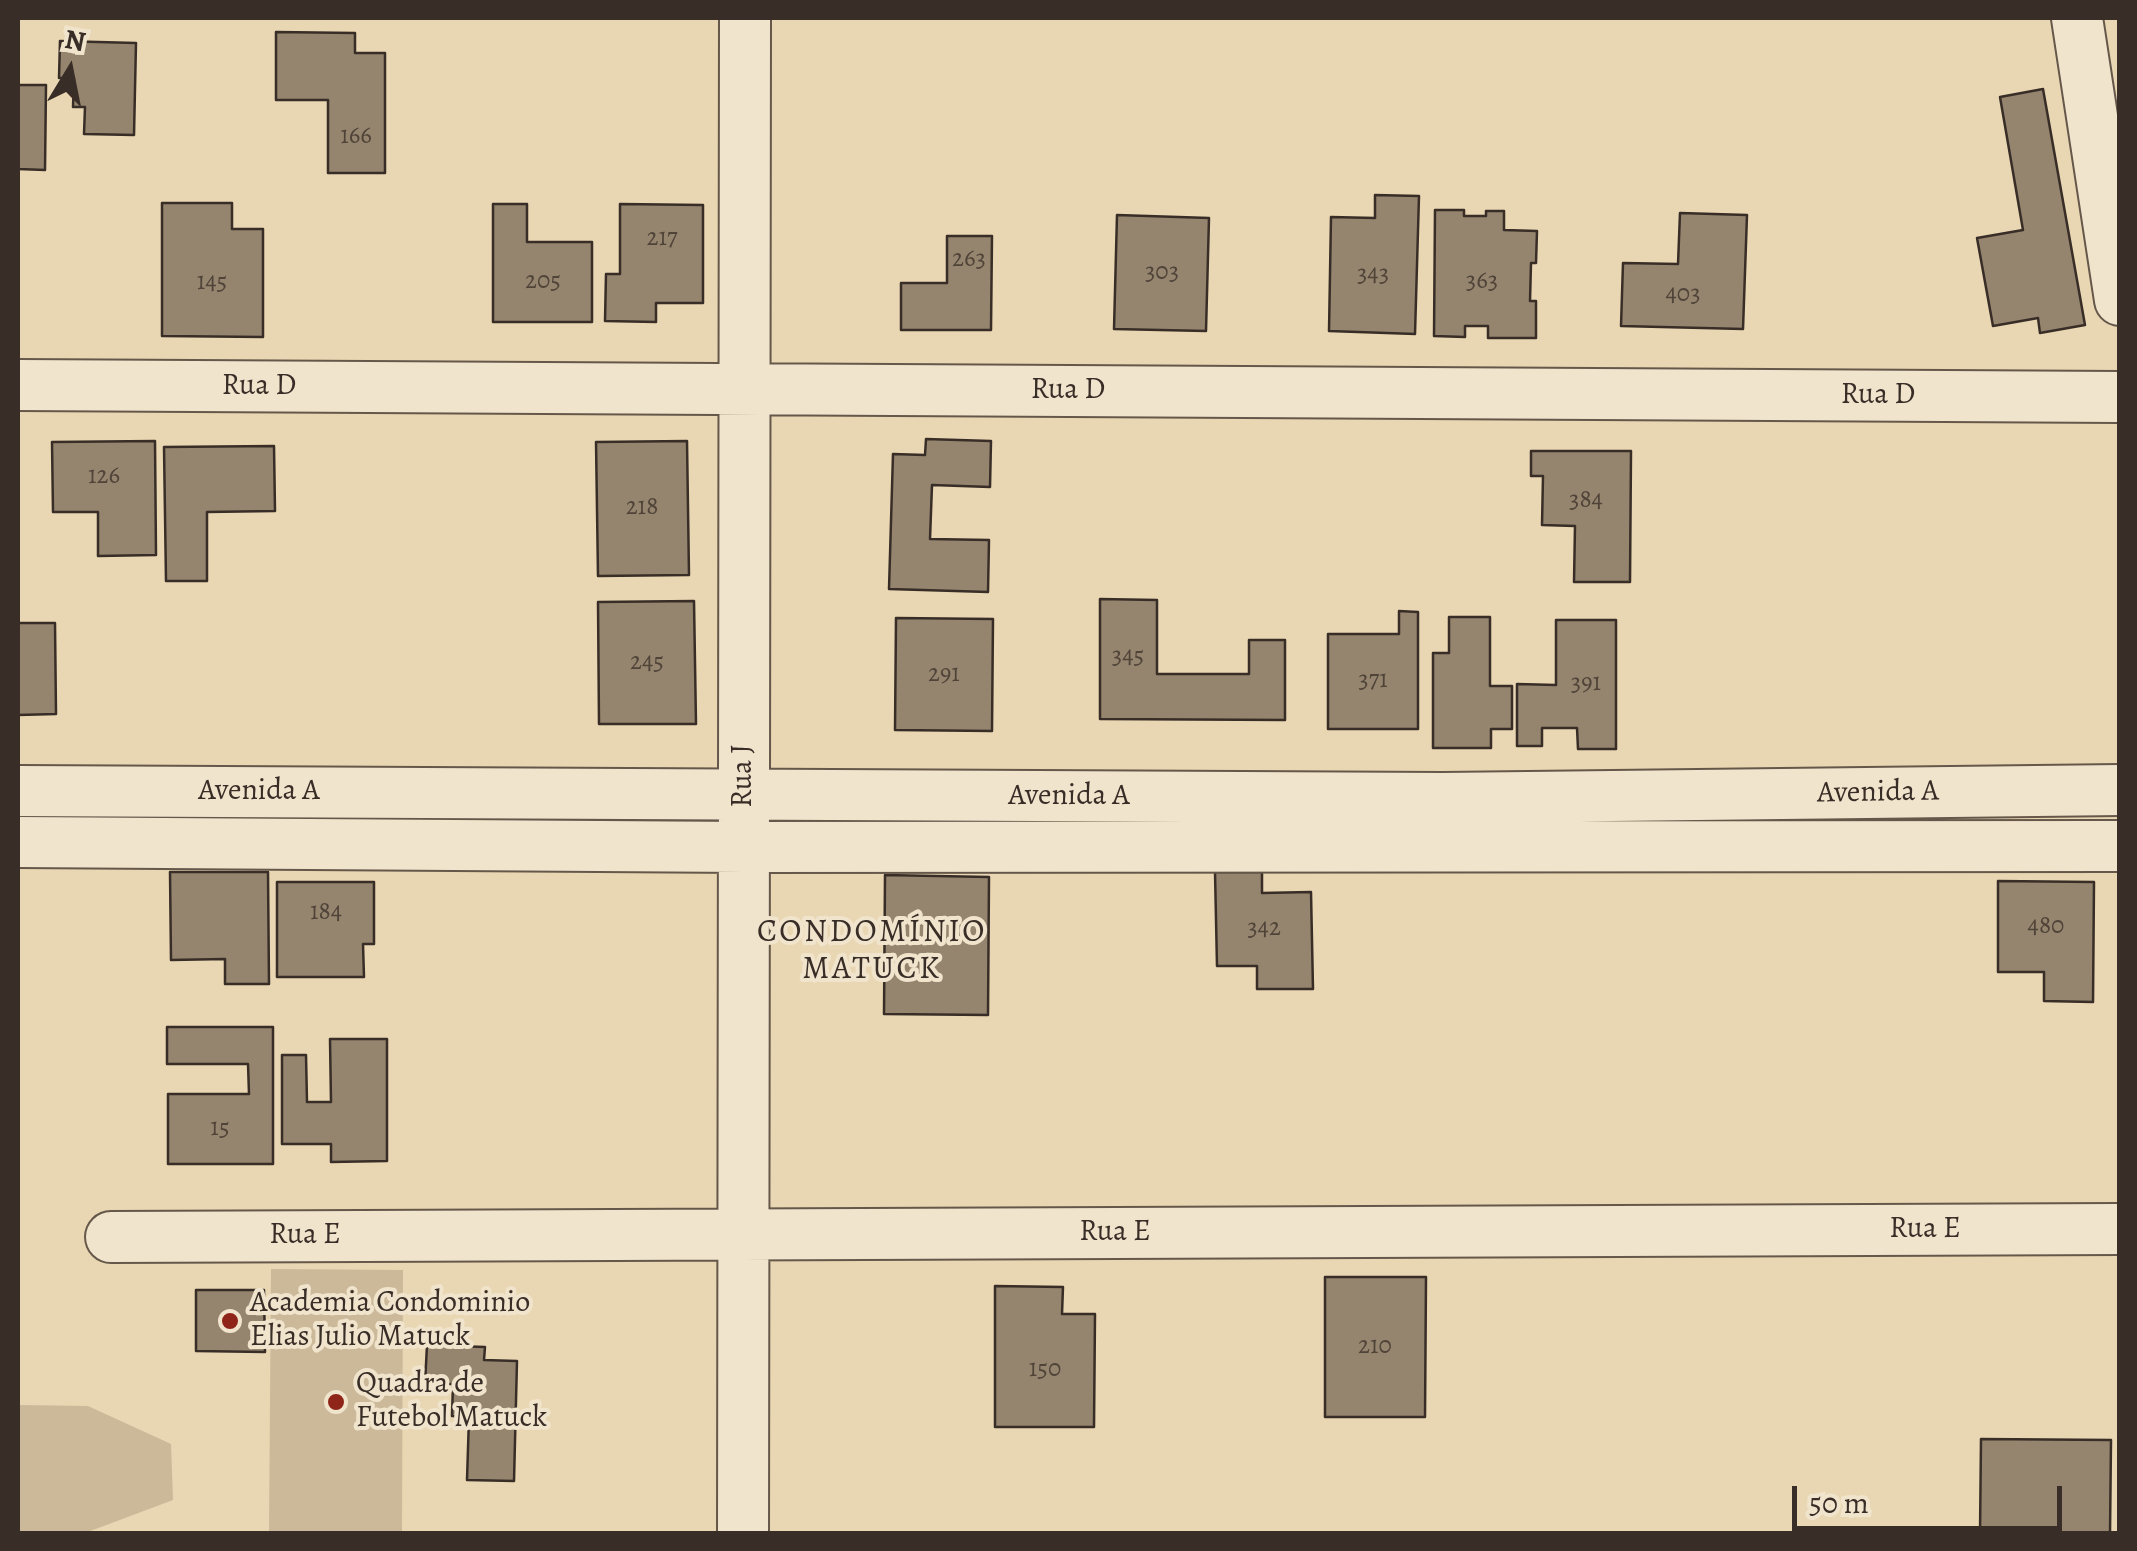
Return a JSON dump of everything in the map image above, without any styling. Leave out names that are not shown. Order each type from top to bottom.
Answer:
[{"type":"street","name":"Rua J","points":[[743,1534],[745,18]]},
{"type":"street","points":[[2077,18],[2120,300]]},
{"type":"street","name":"Rua D","points":[[18,385],[2120,397]]},
{"type":"street","name":"Avenida A","points":[[18,842],[744,848],[1444,822],[2120,790]]},
{"type":"street","name":"Avenida A","points":[[18,791],[744,795],[2120,846]]},
{"type":"street","name":"Rua E","points":[[111,1237],[2120,1229]]},
{"type":"shaded area","name":"Quadra de Futebol Matuck","points":[[271,1269],[403,1270],[402,1533],[269,1533]]},
{"type":"shaded area","points":[[18,1405],[88,1406],[171,1444],[173,1500],[85,1533],[18,1533]]},
{"type":"building","points":[[276,32],[355,33],[355,53],[385,53],[385,173],[328,173],[328,100],[276,100]]},
{"type":"building","points":[[60,41],[136,43],[134,135],[84,134],[85,107],[73,107],[74,78],[59,78]]},
{"type":"building","points":[[18,85],[46,85],[45,170],[18,169]]},
{"type":"building","points":[[2043,89],[2085,325],[2040,333],[2038,318],[1993,326],[1977,238],[2023,230],[2000,97]]},
{"type":"building","points":[[1375,195],[1419,196],[1415,334],[1329,331],[1331,217],[1375,218]]},
{"type":"building","points":[[162,203],[232,203],[232,229],[263,229],[263,337],[162,336]]},
{"type":"building","points":[[493,204],[527,204],[527,242],[592,242],[592,322],[493,322]]},
{"type":"building","points":[[620,204],[703,205],[703,303],[656,303],[656,322],[605,321],[606,274],[620,274]]},
{"type":"building","points":[[1435,210],[1464,210],[1464,216],[1504,211],[1504,230],[1537,231],[1530,301],[1536,301],[1536,338],[1488,338],[1488,326],[1465,326],[1465,337],[1434,336]]},
{"type":"building","points":[[1680,213],[1747,215],[1743,329],[1621,326],[1623,263],[1678,264]]},
{"type":"building","points":[[1117,215],[1209,218],[1206,331],[1114,329]]},
{"type":"building","points":[[947,236],[992,236],[991,330],[901,330],[901,283],[947,283]]},
{"type":"building","points":[[926,439],[991,441],[990,487],[932,485],[930,539],[989,540],[988,592],[889,589],[893,454],[925,455]]},
{"type":"building","points":[[155,441],[156,555],[98,556],[98,512],[53,512],[52,442]]},
{"type":"building","points":[[687,441],[689,575],[598,576],[596,442]]},
{"type":"building","points":[[274,446],[275,511],[207,512],[207,581],[166,581],[164,447]]},
{"type":"building","points":[[1531,451],[1631,451],[1630,582],[1574,582],[1575,526],[1542,525],[1543,476],[1531,476]]},
{"type":"building","points":[[1100,599],[1157,600],[1157,674],[1249,674],[1249,640],[1285,640],[1285,720],[1100,719]]},
{"type":"building","points":[[694,601],[696,724],[599,724],[598,602]]},
{"type":"building","points":[[1399,611],[1418,612],[1418,729],[1328,729],[1328,634],[1399,634]]},
{"type":"building","points":[[1449,617],[1490,617],[1490,686],[1512,686],[1512,729],[1491,729],[1491,748],[1433,748],[1433,653],[1449,653]]},
{"type":"building","points":[[896,618],[993,619],[992,731],[895,730]]},
{"type":"building","points":[[1556,620],[1616,620],[1616,749],[1578,749],[1577,728],[1542,728],[1542,746],[1517,746],[1517,684],[1556,685]]},
{"type":"building","points":[[18,623],[55,623],[56,714],[18,715]]},
{"type":"building","points":[[170,872],[268,872],[269,984],[225,984],[225,959],[171,960]]},
{"type":"building","points":[[1215,872],[1262,872],[1262,893],[1311,892],[1313,989],[1257,989],[1257,966],[1217,966]]},
{"type":"building","points":[[885,875],[989,877],[988,1015],[884,1014]]},
{"type":"building","points":[[1998,881],[2094,882],[2093,1002],[2044,1001],[2044,972],[1998,972]]},
{"type":"building","points":[[277,882],[374,882],[374,944],[363,944],[364,977],[277,977]]},
{"type":"building","points":[[167,1027],[273,1027],[273,1164],[168,1164],[168,1094],[249,1094],[248,1064],[167,1064]]},
{"type":"building","points":[[330,1039],[387,1039],[387,1161],[331,1162],[331,1144],[282,1144],[282,1055],[306,1055],[307,1102],[331,1102]]},
{"type":"building","points":[[1325,1277],[1426,1277],[1425,1417],[1325,1417]]},
{"type":"building","points":[[995,1286],[1063,1287],[1062,1314],[1095,1314],[1094,1427],[995,1427]]},
{"type":"building","name":"Academia Condominio Elias Julio Matuck","points":[[196,1290],[264,1290],[265,1352],[196,1351]]},
{"type":"building","points":[[427,1345],[485,1347],[484,1360],[517,1361],[514,1481],[467,1480],[469,1417],[452,1416],[453,1384],[425,1384]]},
{"type":"building","points":[[1981,1439],[2111,1440],[2110,1534],[1980,1534]]},
{"type":"place","name":"Academia Condominio Elias Julio Matuck","points":[[230,1321]]},
{"type":"place","name":"Quadra de Futebol Matuck","points":[[336,1402]]},
{"type":"district","name":"CONDOMÍNIO MATUCK","points":[[872,952]]}]
